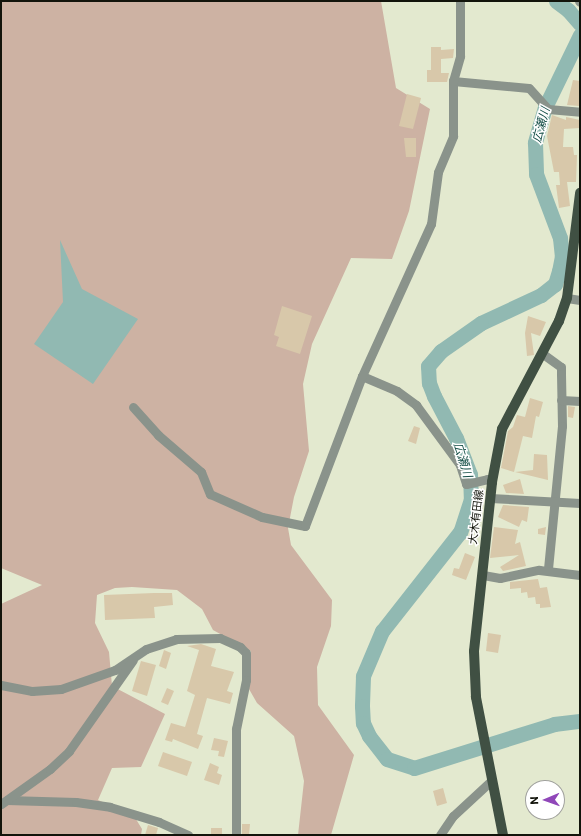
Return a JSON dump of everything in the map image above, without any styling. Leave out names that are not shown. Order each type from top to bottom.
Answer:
[{"type":"main road","name":"大木有田線","points":[[503,835],[476,697],[474,651],[483,575],[490,498],[490,481],[502,429],[543,354],[567,298],[580,193]]},
{"type":"street","points":[[133,407],[158,435],[201,472],[210,494],[262,517],[305,526],[362,376],[431,224],[438,172],[453,136],[453,81],[460,56],[460,1]]},
{"type":"street","points":[[453,81],[529,88],[548,109],[560,112],[580,112]]},
{"type":"street","points":[[567,298],[580,300]]},
{"type":"street","points":[[543,354],[561,367],[562,426],[556,502],[548,570]]},
{"type":"street","points":[[362,376],[397,391],[416,405],[460,465],[466,484],[490,481]]},
{"type":"street","points":[[561,400],[580,401]]},
{"type":"street","points":[[490,498],[580,503]]},
{"type":"street","points":[[483,575],[500,578],[548,570],[580,575]]},
{"type":"street","points":[[1,685],[32,691],[61,689],[115,670],[138,654],[165,641],[194,637],[220,638],[240,647],[246,653],[246,680],[236,729],[236,835]]},
{"type":"street","points":[[4,802],[50,769],[69,751],[138,654]]},
{"type":"street","points":[[440,835],[453,816],[492,780]]},
{"type":"street","points":[[4,802],[76,802],[110,807],[159,822],[185,835]]},
{"type":"shaded area","points":[[1,1],[381,1],[396,88],[430,109],[409,211],[392,259],[351,258],[312,344],[303,384],[309,451],[294,497],[288,528],[291,545],[332,600],[331,626],[317,667],[318,705],[354,755],[331,835],[298,835],[304,781],[294,736],[257,703],[249,689],[251,651],[213,630],[202,609],[177,590],[132,587],[115,588],[97,595],[95,623],[109,652],[112,686],[165,714],[141,767],[112,768],[98,800],[134,816],[142,829],[141,835],[1,835],[1,604],[42,585],[1,568]]},
{"type":"water","points":[[60,240],[82,289],[138,319],[93,384],[34,344],[63,302]]},
{"type":"building","points":[[431,47],[441,47],[441,50],[454,49],[453,58],[441,59],[441,73],[449,73],[447,82],[427,82],[427,70],[431,70]]},
{"type":"building","points":[[573,80],[580,81],[579,106],[567,105]]},
{"type":"building","points":[[407,94],[421,98],[413,129],[399,126]]},
{"type":"building","points":[[552,115],[566,120],[566,117],[580,120],[580,128],[564,129],[563,147],[573,147],[574,155],[577,155],[576,182],[567,182],[570,206],[559,208],[556,185],[560,185],[559,172],[554,172],[547,136]]},
{"type":"building","points":[[404,138],[416,138],[416,157],[406,157]]},
{"type":"building","points":[[282,306],[312,316],[300,354],[276,346],[279,337],[274,335]]},
{"type":"building","points":[[528,316],[546,322],[540,336],[531,333],[534,355],[527,356],[525,333]]},
{"type":"building","points":[[530,398],[543,402],[539,417],[536,416],[532,438],[523,436],[514,472],[501,468],[508,431],[513,427],[517,415],[525,417]]},
{"type":"building","points":[[568,406],[575,407],[573,418],[568,417]]},
{"type":"building","points":[[414,426],[420,428],[416,444],[408,441]]},
{"type":"building","points":[[534,454],[547,455],[548,480],[515,472],[533,470]]},
{"type":"building","points":[[520,479],[524,494],[506,493],[503,485]]},
{"type":"building","points":[[503,505],[529,507],[527,522],[522,520],[519,527],[498,517]]},
{"type":"building","points":[[494,527],[518,530],[515,544],[520,542],[526,566],[503,571],[500,567],[519,555],[490,558]]},
{"type":"building","points":[[546,527],[545,535],[538,534],[538,529]]},
{"type":"building","points":[[465,553],[475,557],[466,580],[452,575],[454,568],[459,569]]},
{"type":"building","points":[[538,579],[540,588],[547,587],[551,607],[540,608],[540,604],[536,604],[535,597],[528,598],[527,592],[521,593],[521,588],[510,589],[510,582]]},
{"type":"building","points":[[172,593],[173,605],[154,607],[155,618],[105,620],[104,595]]},
{"type":"building","points":[[488,633],[501,635],[498,653],[486,651]]},
{"type":"building","points":[[201,644],[216,649],[211,666],[234,672],[227,691],[233,693],[230,704],[207,698],[197,734],[203,736],[198,749],[173,739],[172,742],[165,740],[171,723],[185,727],[195,695],[187,691],[199,650],[187,646]]},
{"type":"building","points":[[164,650],[171,653],[166,669],[159,666]]},
{"type":"building","points":[[141,661],[156,665],[147,696],[132,691]]},
{"type":"building","points":[[167,688],[174,691],[168,705],[161,702]]},
{"type":"building","points":[[214,738],[228,741],[224,757],[218,756],[219,751],[211,750]]},
{"type":"building","points":[[163,752],[192,762],[187,776],[158,766]]},
{"type":"building","points":[[210,763],[219,767],[217,773],[222,775],[219,785],[204,780]]},
{"type":"building","points":[[443,788],[447,803],[437,806],[433,791]]},
{"type":"building","points":[[242,824],[250,824],[249,835],[242,835]]},
{"type":"building","points":[[148,825],[158,828],[156,835],[145,835]]},
{"type":"building","points":[[211,828],[222,828],[222,835],[211,835]]},
{"type":"waterway","points":[[556,1],[568,10],[580,24]]},
{"type":"waterway","name":"広瀬川","points":[[580,35],[545,107],[535,143],[536,174],[560,238],[562,256],[555,284],[541,295],[481,323],[441,351],[428,366],[429,383],[434,396],[456,438],[470,474],[471,499],[460,532],[382,631],[363,676],[362,706],[363,723],[369,736],[387,759],[414,768],[554,724],[580,721]]}]
